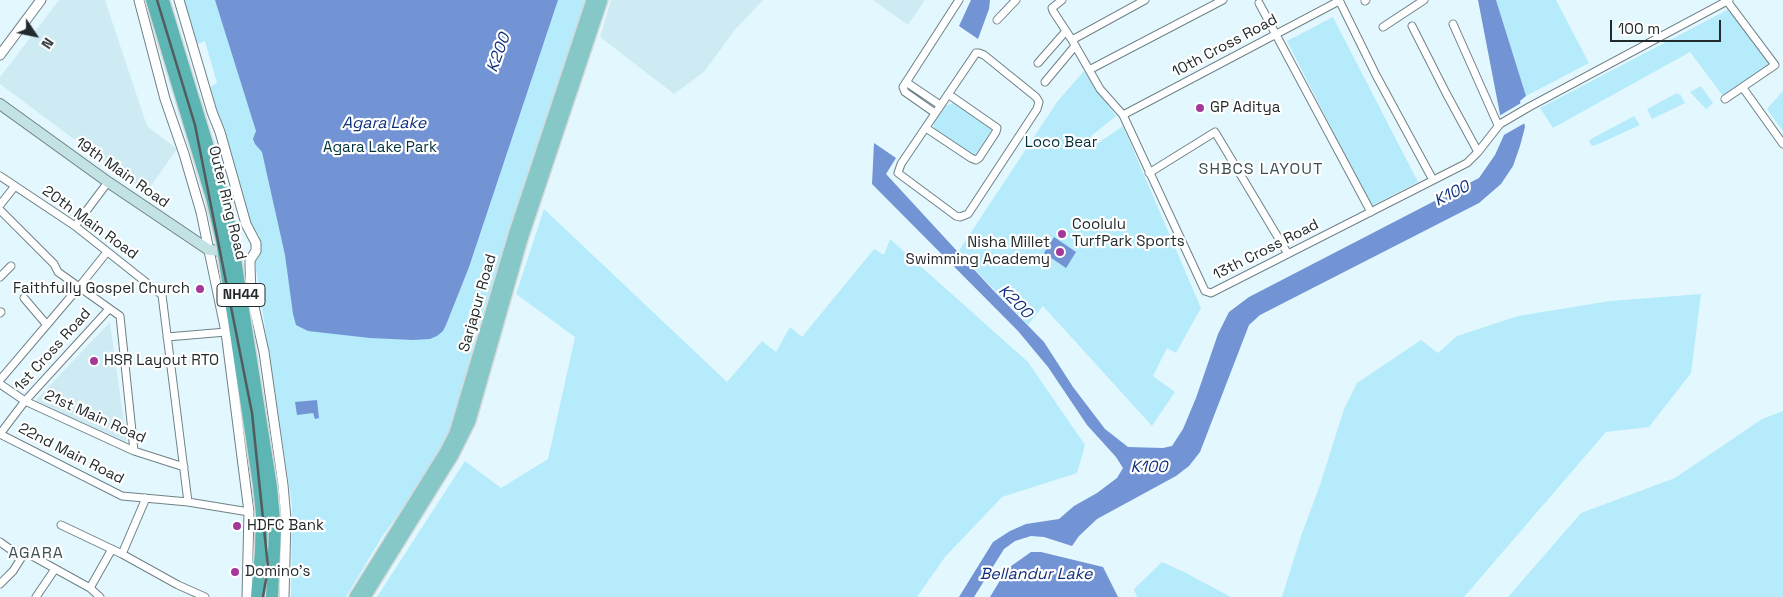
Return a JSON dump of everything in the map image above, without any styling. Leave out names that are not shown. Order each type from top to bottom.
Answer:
[{"type":"highway","name":"Outer Ring Road","points":[[152,0],[228,249],[271,487],[275,530],[272,597]]},
{"type":"highway","name":"Outer Ring Road","points":[[163,0],[226,206],[228,249],[261,505],[262,551],[257,597]]},
{"type":"main road","name":"Sarjapur Road","points":[[355,597],[455,434],[592,0]]},
{"type":"main road","name":"Sarjapur Road","points":[[365,597],[453,455],[470,421],[522,239],[531,197],[602,0]]},
{"type":"main road","name":"19th Main Road","points":[[0,104],[108,182],[209,250]]},
{"type":"main road","points":[[209,250],[228,249]]},
{"type":"street","points":[[0,54],[42,0]]},
{"type":"street","points":[[139,0],[164,99],[196,192],[226,332],[249,512],[247,597]]},
{"type":"street","points":[[179,0],[246,224],[256,243],[255,255],[250,260],[251,293],[264,352],[283,486],[286,519],[284,597]]},
{"type":"street","points":[[935,113],[905,92],[903,87],[959,0]]},
{"type":"street","points":[[997,20],[1016,0]]},
{"type":"street","points":[[1045,82],[1074,43],[1144,0]]},
{"type":"street","points":[[1089,70],[1223,0]]},
{"type":"street","points":[[1339,0],[1376,75],[1433,180]]},
{"type":"street","name":"10th Cross Road","points":[[1123,115],[1339,0]]},
{"type":"street","points":[[1383,27],[1424,0]]},
{"type":"street","points":[[1453,24],[1499,125],[1728,0],[1775,66],[1725,99]]},
{"type":"street","name":"13th Cross Road","points":[[1058,1],[1052,8],[1053,12],[1074,43],[1100,89],[1123,115],[1207,293],[1216,291],[1467,163],[1499,125]]},
{"type":"street","points":[[1260,3],[1371,212]]},
{"type":"street","points":[[1412,26],[1478,152]]},
{"type":"street","points":[[1038,63],[1066,31]]},
{"type":"street","points":[[979,53],[1036,97],[1039,102],[1037,109],[965,216],[956,216],[898,173],[940,105],[973,55],[979,53]]},
{"type":"street","points":[[906,82],[940,105]]},
{"type":"street","points":[[1743,88],[1783,144]]},
{"type":"street","points":[[926,128],[976,160],[996,132],[997,128],[948,94]]},
{"type":"street","points":[[1149,172],[1215,132],[1288,254]]},
{"type":"street","name":"20th Main Road","points":[[0,176],[75,226],[162,295],[167,337]]},
{"type":"street","points":[[75,226],[108,182]]},
{"type":"street","points":[[0,206],[15,186]]},
{"type":"street","points":[[0,210],[54,264],[58,272],[120,316],[134,451]]},
{"type":"street","points":[[0,382],[107,252]]},
{"type":"street","points":[[0,276],[11,266]]},
{"type":"street","points":[[24,298],[47,325]]},
{"type":"street","name":"1st Cross Road","points":[[0,434],[25,401],[109,309]]},
{"type":"street","points":[[188,502],[167,337],[226,332]]},
{"type":"street","name":"21st Main Road","points":[[0,382],[25,401],[134,451],[184,467]]},
{"type":"street","name":"22nd Main Road","points":[[0,434],[122,496],[188,502],[249,512]]},
{"type":"street","points":[[122,554],[146,498]]},
{"type":"street","points":[[61,525],[122,554],[204,597]]},
{"type":"street","points":[[0,542],[21,557]]},
{"type":"street","points":[[90,588],[102,570],[112,549]]},
{"type":"street","points":[[0,584],[25,552],[90,588],[100,597]]},
{"type":"street","points":[[36,597],[55,569]]},
{"type":"shaded area","points":[[59,0],[105,0],[147,126],[177,149],[146,193],[0,84],[0,77]]},
{"type":"shaded area","points":[[611,0],[763,0],[734,31],[704,72],[674,94],[600,37]]},
{"type":"shaded area","points":[[873,0],[925,0],[908,25]]},
{"type":"shaded area","name":"HSR Layout RTO","points":[[110,322],[127,445],[35,401]]},
{"type":"green space","name":"Agara Lake Park","points":[[184,0],[588,0],[530,165],[508,239],[478,327],[451,432],[426,476],[382,537],[346,597],[291,597],[292,506],[255,262],[260,255],[261,245],[259,235],[249,225],[209,88],[217,83],[205,41],[197,44]]},
{"type":"green space","points":[[1496,0],[1556,0],[1589,63],[1526,96]]},
{"type":"green space","points":[[1729,9],[1770,65],[1723,96],[1690,52],[1553,128],[1540,108]]},
{"type":"green space","points":[[1333,17],[1418,182],[1371,206],[1287,41]]},
{"type":"green space","name":"Loco Bear","points":[[1084,71],[1116,116],[1091,136],[1098,143],[1123,126],[1201,308],[1176,353],[1167,348],[1153,376],[1175,392],[1152,426],[1043,306],[1028,325],[958,252],[1057,102]]},
{"type":"green space","points":[[1701,86],[1713,103],[1706,109],[1690,92]]},
{"type":"green space","points":[[1783,91],[1783,131],[1767,109]]},
{"type":"green space","points":[[1677,93],[1678,95],[1680,94],[1685,103],[1652,119],[1647,109]]},
{"type":"green space","points":[[956,102],[993,128],[974,157],[934,130],[934,122],[945,106]]},
{"type":"green space","points":[[1634,116],[1640,125],[1594,146],[1591,145],[1589,140]]},
{"type":"green space","points":[[544,209],[727,382],[762,341],[776,352],[790,327],[802,337],[874,249],[884,255],[890,239],[1028,362],[1085,445],[1077,473],[1002,497],[945,557],[917,597],[377,597],[465,461],[501,488],[548,459],[575,337],[516,294]]},
{"type":"green space","points":[[1701,294],[1691,373],[1649,427],[1606,432],[1464,597],[1282,597],[1344,409],[1357,383],[1421,340],[1438,353],[1457,336],[1518,316],[1610,301]]},
{"type":"green space","points":[[1783,411],[1783,597],[1508,597],[1581,513],[1675,478],[1762,419]]},
{"type":"green space","points":[[1162,562],[1231,597],[1137,597],[1134,589]]},
{"type":"water","name":"Agara Lake","points":[[215,0],[558,0],[469,267],[446,325],[437,336],[430,339],[413,340],[370,338],[308,331],[296,325],[285,255],[262,152],[253,139],[256,131]]},
{"type":"water","points":[[971,0],[990,0],[989,9],[978,39],[959,26]]},
{"type":"water","name":"K100","points":[[1478,0],[1496,0],[1526,96],[1520,101],[1525,127],[1520,146],[1513,166],[1501,184],[1479,203],[1260,315],[1249,325],[1200,452],[1189,466],[1176,476],[1097,519],[1079,536],[1072,546],[1044,537],[1031,536],[1015,541],[1004,549],[974,597],[959,597],[993,542],[1010,531],[1026,524],[1059,519],[1074,506],[1097,493],[1117,478],[1123,468],[1116,457],[1087,425],[1048,367],[1018,331],[872,184],[874,143],[896,158],[886,174],[992,289],[1044,342],[1073,387],[1105,429],[1128,447],[1163,448],[1172,446],[1183,429],[1218,334],[1229,312],[1249,297],[1479,178],[1495,155],[1504,135]]},
{"type":"water","name":"Nisha Millet Swimming Academy","points":[[1054,237],[1076,252],[1066,268],[1044,253]]},
{"type":"water","points":[[317,400],[319,418],[315,419],[313,413],[297,415],[295,402]]},
{"type":"water","name":"Bellandur Lake","points":[[1031,552],[1041,552],[1103,567],[1118,597],[990,597],[1007,569]]},
{"type":"pier","points":[[1521,103],[1525,123],[1502,136],[1499,116]]},
{"type":"railway","points":[[157,0],[195,125],[252,413],[268,567],[263,597]]},
{"type":"place","name":"GP Aditya","points":[[1200,108]]},
{"type":"place","name":"Coolulu TurfPark Sports","points":[[1062,234]]},
{"type":"place","name":"Nisha Millet Swimming Academy","points":[[1060,252]]},
{"type":"place","name":"Faithfully Gospel Church","points":[[200,289]]},
{"type":"place","name":"HSR Layout RTO","points":[[94,361]]},
{"type":"place","name":"HDFC Bank","points":[[237,526]]},
{"type":"place","name":"Domino's","points":[[235,572]]},
{"type":"district","name":"SHBCS LAYOUT","points":[[1261,170]]},
{"type":"district","name":"AGARA","points":[[36,554]]},
{"type":"water label","name":"K200","points":[[499,53]]},
{"type":"water label","name":"K200","points":[[1015,302]]}]
